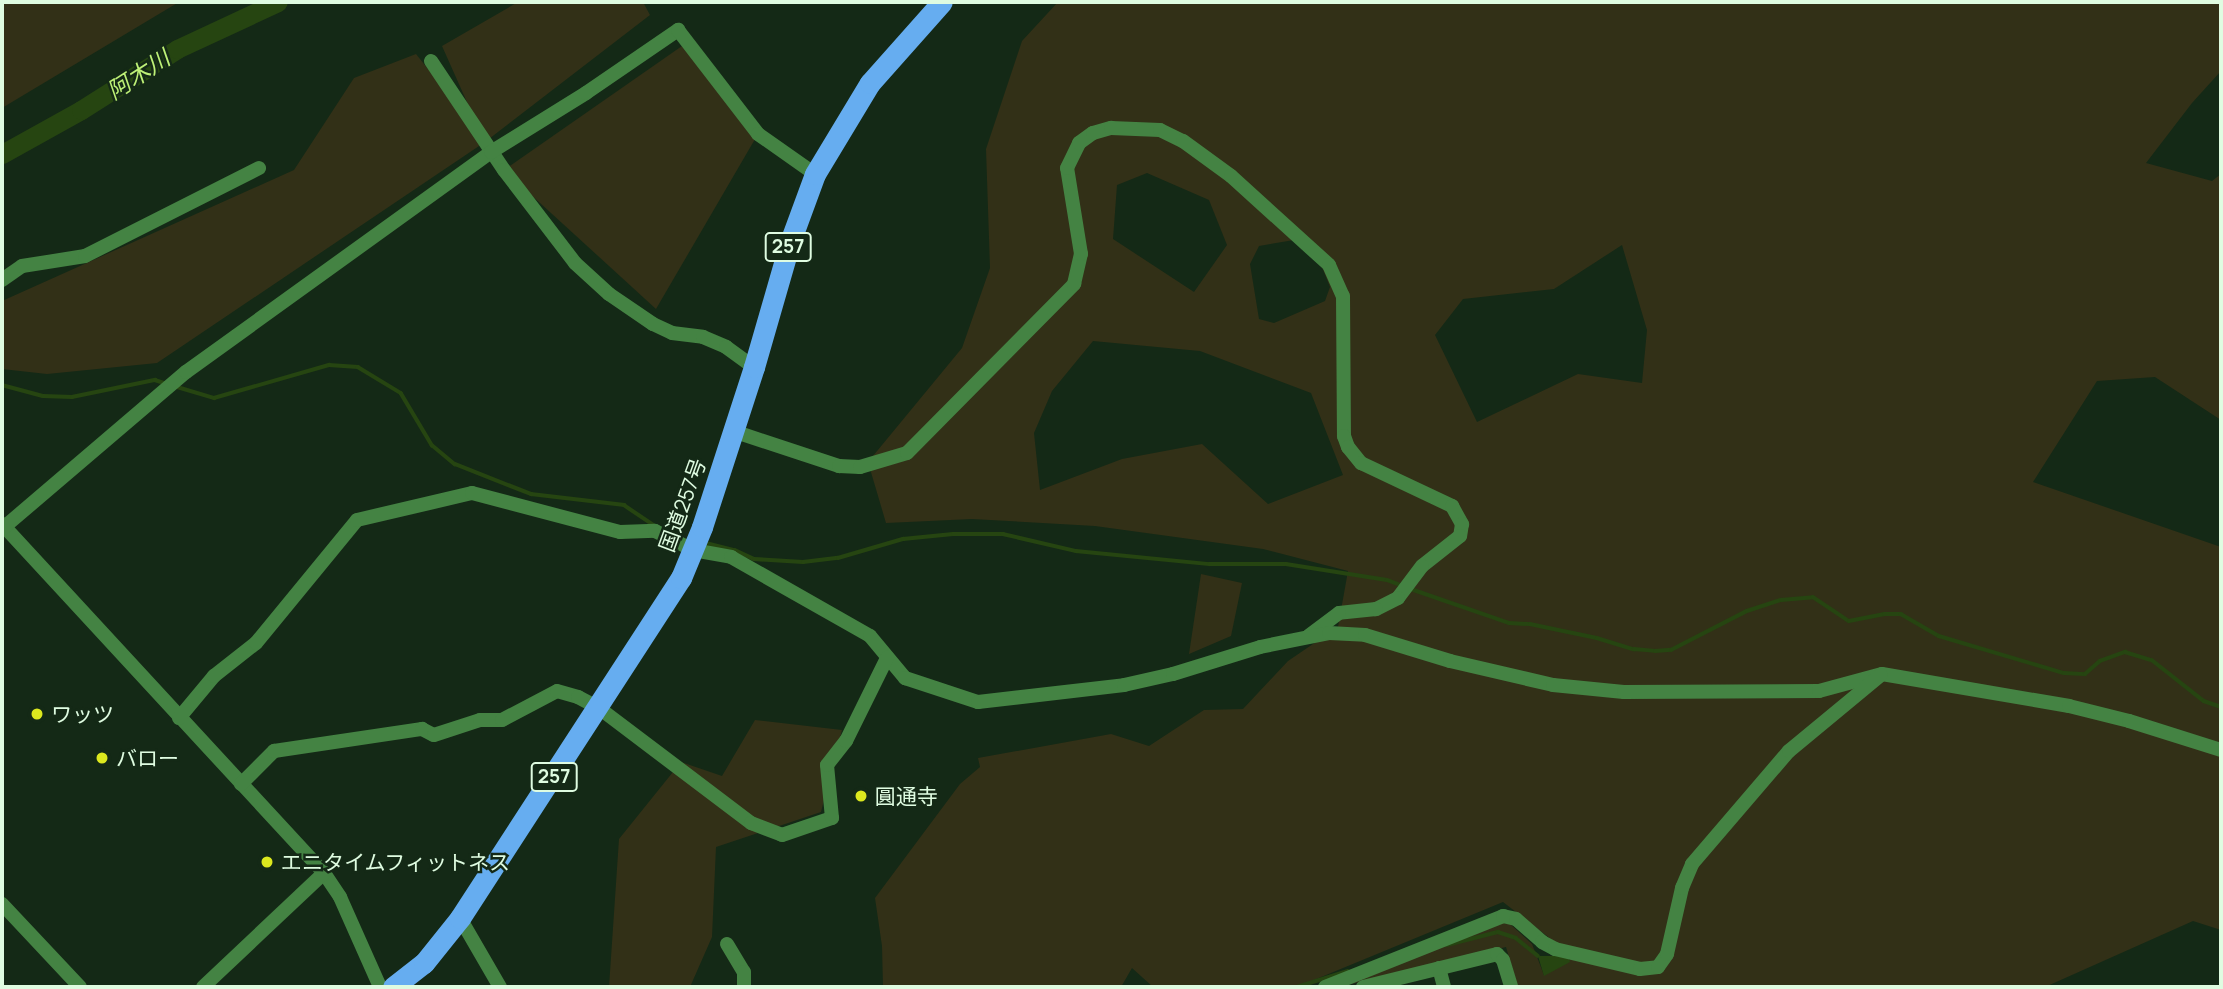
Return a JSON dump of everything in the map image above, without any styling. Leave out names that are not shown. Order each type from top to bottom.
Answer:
[{"type":"highway","name":"国道257号","points":[[393,987],[424,963],[460,918],[681,578],[702,527],[754,367],[790,242],[815,174],[870,83],[942,2]]},
{"type":"street","points":[[380,987],[340,897],[324,873],[3,527],[186,372],[491,152],[586,93],[678,30],[758,134],[815,174]]},
{"type":"street","points":[[432,61],[491,152],[575,263],[609,294],[653,324],[672,333],[703,337],[726,347],[754,367]]},
{"type":"street","points":[[733,431],[839,466],[860,467],[907,453],[1074,284],[1081,254],[1067,168],[1079,143],[1093,133],[1111,128],[1160,130],[1183,141],[1231,176],[1322,257],[1336,276],[1343,296],[1345,436],[1348,447],[1361,463],[1452,506],[1462,524],[1460,536],[1422,566],[1388,605],[1339,613],[1308,636]]},
{"type":"street","points":[[2,280],[22,266],[85,256],[259,168]]},
{"type":"street","points":[[179,718],[214,676],[256,643],[357,520],[472,493],[620,532],[655,531],[694,550],[731,557],[782,583],[870,636],[905,678],[978,702],[1008,701],[1149,680],[1260,647],[1329,633],[1365,635],[1509,676],[1553,685],[1624,692],[1819,691],[1882,674],[2069,706],[2129,721],[2221,750]]},
{"type":"street","points":[[241,785],[274,751],[292,746],[422,729],[434,736],[480,720],[502,720],[557,691],[578,696],[599,708],[751,823],[782,835],[832,818],[827,765],[846,741],[876,675],[887,658]]},
{"type":"street","points":[[1325,987],[1503,916],[1516,919],[1542,942],[1555,949],[1640,969],[1658,967],[1667,954],[1682,888],[1692,864],[1789,751],[1882,674]]},
{"type":"street","points":[[202,987],[324,873]]},
{"type":"street","points":[[2,904],[80,987]]},
{"type":"street","points":[[460,918],[500,987]]},
{"type":"street","points":[[727,944],[744,972],[744,987]]},
{"type":"street","points":[[1371,986],[1497,954],[1503,960],[1511,987]]},
{"type":"street","points":[[1439,968],[1444,987]]},
{"type":"shaded area","points":[[2,2],[179,2],[2,108]]},
{"type":"shaded area","points":[[518,2],[643,2],[650,15],[485,142],[157,363],[47,374],[2,369],[2,301],[294,170],[354,78],[416,54],[483,138],[442,46]]},
{"type":"shaded area","points":[[1058,2],[2221,2],[2221,71],[2192,103],[2146,163],[2212,181],[2221,174],[2221,420],[2155,377],[2097,381],[2033,482],[2221,547],[2221,930],[2193,921],[2045,987],[1518,987],[1506,947],[1339,987],[1499,922],[1510,924],[1532,944],[1544,975],[1574,957],[1503,902],[1297,987],[1153,987],[1132,968],[1121,987],[883,987],[882,946],[875,898],[960,784],[980,767],[978,758],[1111,734],[1149,746],[1204,710],[1243,709],[1288,661],[1338,627],[1348,571],[1263,549],[1095,526],[972,519],[886,523],[868,462],[962,348],[990,268],[986,149],[1022,41]],"holes":[[[1147,173],[1209,200],[1227,245],[1194,292],[1113,239],[1117,185]],[[1300,239],[1314,247],[1330,287],[1325,301],[1274,323],[1259,319],[1250,264],[1259,246]],[[1622,245],[1647,330],[1642,383],[1578,374],[1477,422],[1435,335],[1463,299],[1554,289]],[[1093,341],[1200,351],[1311,393],[1343,475],[1268,504],[1202,444],[1122,459],[1040,490],[1034,433],[1052,391]]]},
{"type":"shaded area","points":[[682,46],[758,134],[656,309],[504,170]]},
{"type":"shaded area","points":[[1201,574],[1242,583],[1231,636],[1189,654]]},
{"type":"shaded area","points":[[755,720],[842,730],[821,812],[716,847],[712,937],[690,987],[609,987],[619,839],[681,762],[722,776]]},
{"type":"shaded area","points":[[1538,956],[1568,956],[1570,962],[1544,976]]},
{"type":"waterway","name":"阿木川","points":[[2,154],[81,110],[177,49],[278,2]]},
{"type":"waterway","points":[[174,386],[214,398],[329,365],[358,367],[401,393],[432,445],[455,464],[531,494],[624,505],[655,526]]},
{"type":"waterway","points":[[2,385],[43,396],[72,397],[155,380],[167,384]]},
{"type":"waterway","points":[[702,542],[735,550],[754,559],[803,562],[838,558],[903,539],[953,534],[1003,534],[1076,551],[1209,564],[1286,564],[1387,580],[1401,585]]},
{"type":"waterway","points":[[1411,589],[1509,623],[1530,624],[1634,649],[1655,651],[1671,650],[1747,611],[1781,600],[1813,597],[1849,621],[1884,614],[1901,614],[1939,636],[2064,673],[2085,674],[2100,661],[2125,652],[2152,660],[2204,701],[2221,707]]},
{"type":"waterway","points":[[1447,945],[1498,932],[1516,938],[1538,956]]},
{"type":"waterway","points":[[1297,987],[1348,971]]},
{"type":"place","name":"ワッツ","points":[[37,714]]},
{"type":"place","name":"バロー","points":[[102,758]]},
{"type":"place","name":"圓通寺","points":[[861,796]]},
{"type":"place","name":"エニタイムフィットネス","points":[[267,862]]}]
